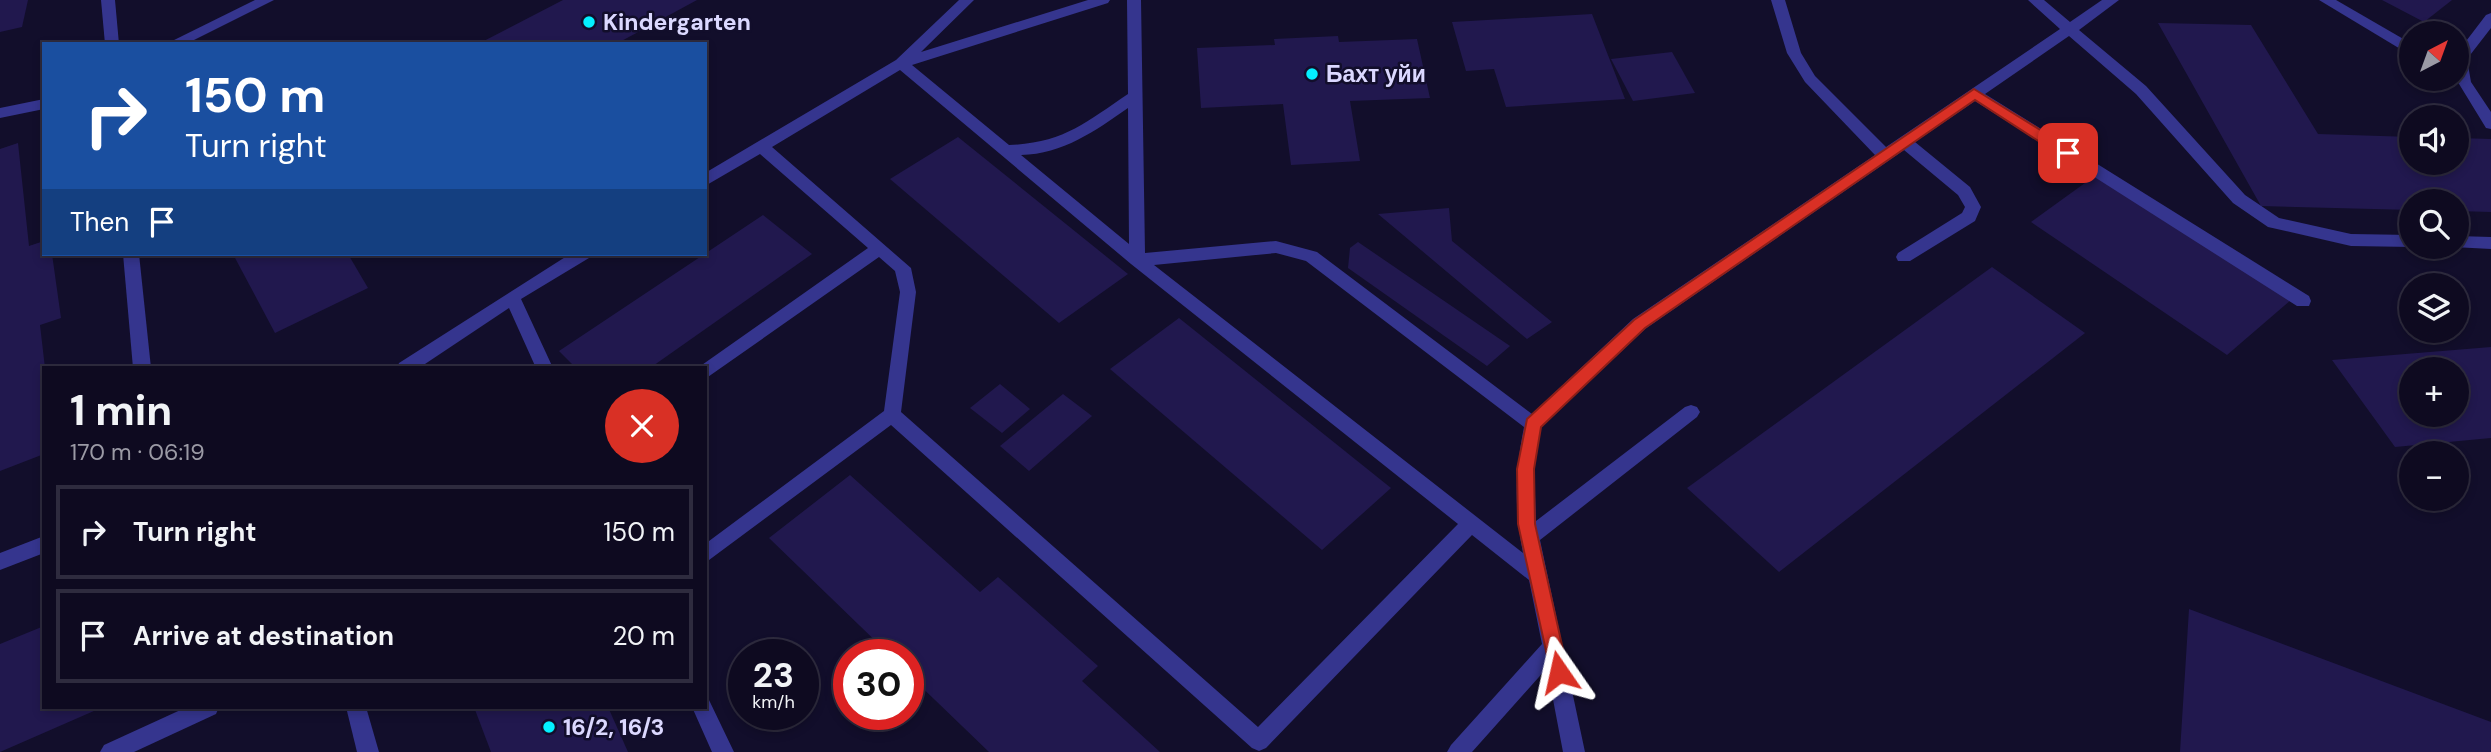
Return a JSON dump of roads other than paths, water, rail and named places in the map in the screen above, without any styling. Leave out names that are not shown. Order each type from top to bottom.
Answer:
[{"type":"street","points":[[108,0],[112,42]]},
{"type":"street","points":[[177,42],[267,0]]},
{"type":"street","points":[[707,179],[901,63],[967,0]]},
{"type":"street","points":[[901,63],[1103,0]]},
{"type":"street","points":[[1134,0],[1136,260]]},
{"type":"street","points":[[1778,0],[1794,53],[1810,79],[1885,156]]},
{"type":"street","points":[[2035,0],[2140,90],[2212,166],[2239,199],[2274,223],[2351,240],[2399,241]]},
{"type":"street","points":[[1574,752],[1527,524],[1525,469],[1533,424],[1639,324],[2068,30],[2087,7],[2112,0]]},
{"type":"street","points":[[2326,0],[2399,43]]},
{"type":"street","points":[[2469,47],[2491,18]]},
{"type":"street","points":[[901,63],[1136,260],[1538,576]]},
{"type":"street","points":[[2468,91],[2491,124]]},
{"type":"street","points":[[1974,94],[2303,301]]},
{"type":"street","points":[[1005,150],[1039,149],[1078,135],[1135,96]]},
{"type":"street","points":[[0,113],[42,104]]},
{"type":"street","points":[[1904,257],[1969,217],[1973,207],[1964,191],[1905,142]]},
{"type":"street","points":[[707,554],[892,415],[908,292],[903,268],[761,146]]},
{"type":"street","points":[[2469,242],[2491,243]]},
{"type":"street","points":[[1136,260],[1276,247],[1311,256],[1533,424]]},
{"type":"street","points":[[707,371],[879,248]]},
{"type":"street","points":[[131,256],[142,366]]},
{"type":"street","points":[[408,366],[580,256]]},
{"type":"street","points":[[512,297],[544,366]]},
{"type":"street","points":[[1530,537],[1691,411]]},
{"type":"street","points":[[892,415],[1259,741],[1471,523]]},
{"type":"street","points":[[0,562],[42,545]]},
{"type":"street","points":[[1458,752],[1553,646]]},
{"type":"street","points":[[111,752],[205,709]]},
{"type":"street","points":[[357,709],[368,752]]},
{"type":"street","points":[[703,709],[723,752]]},
{"type":"place","name":"Kindergarten","points":[[589,22]]},
{"type":"place","name":"Бахт уйи","points":[[1312,74]]},
{"type":"place","name":"16/2, 16/3","points":[[549,727]]}]
